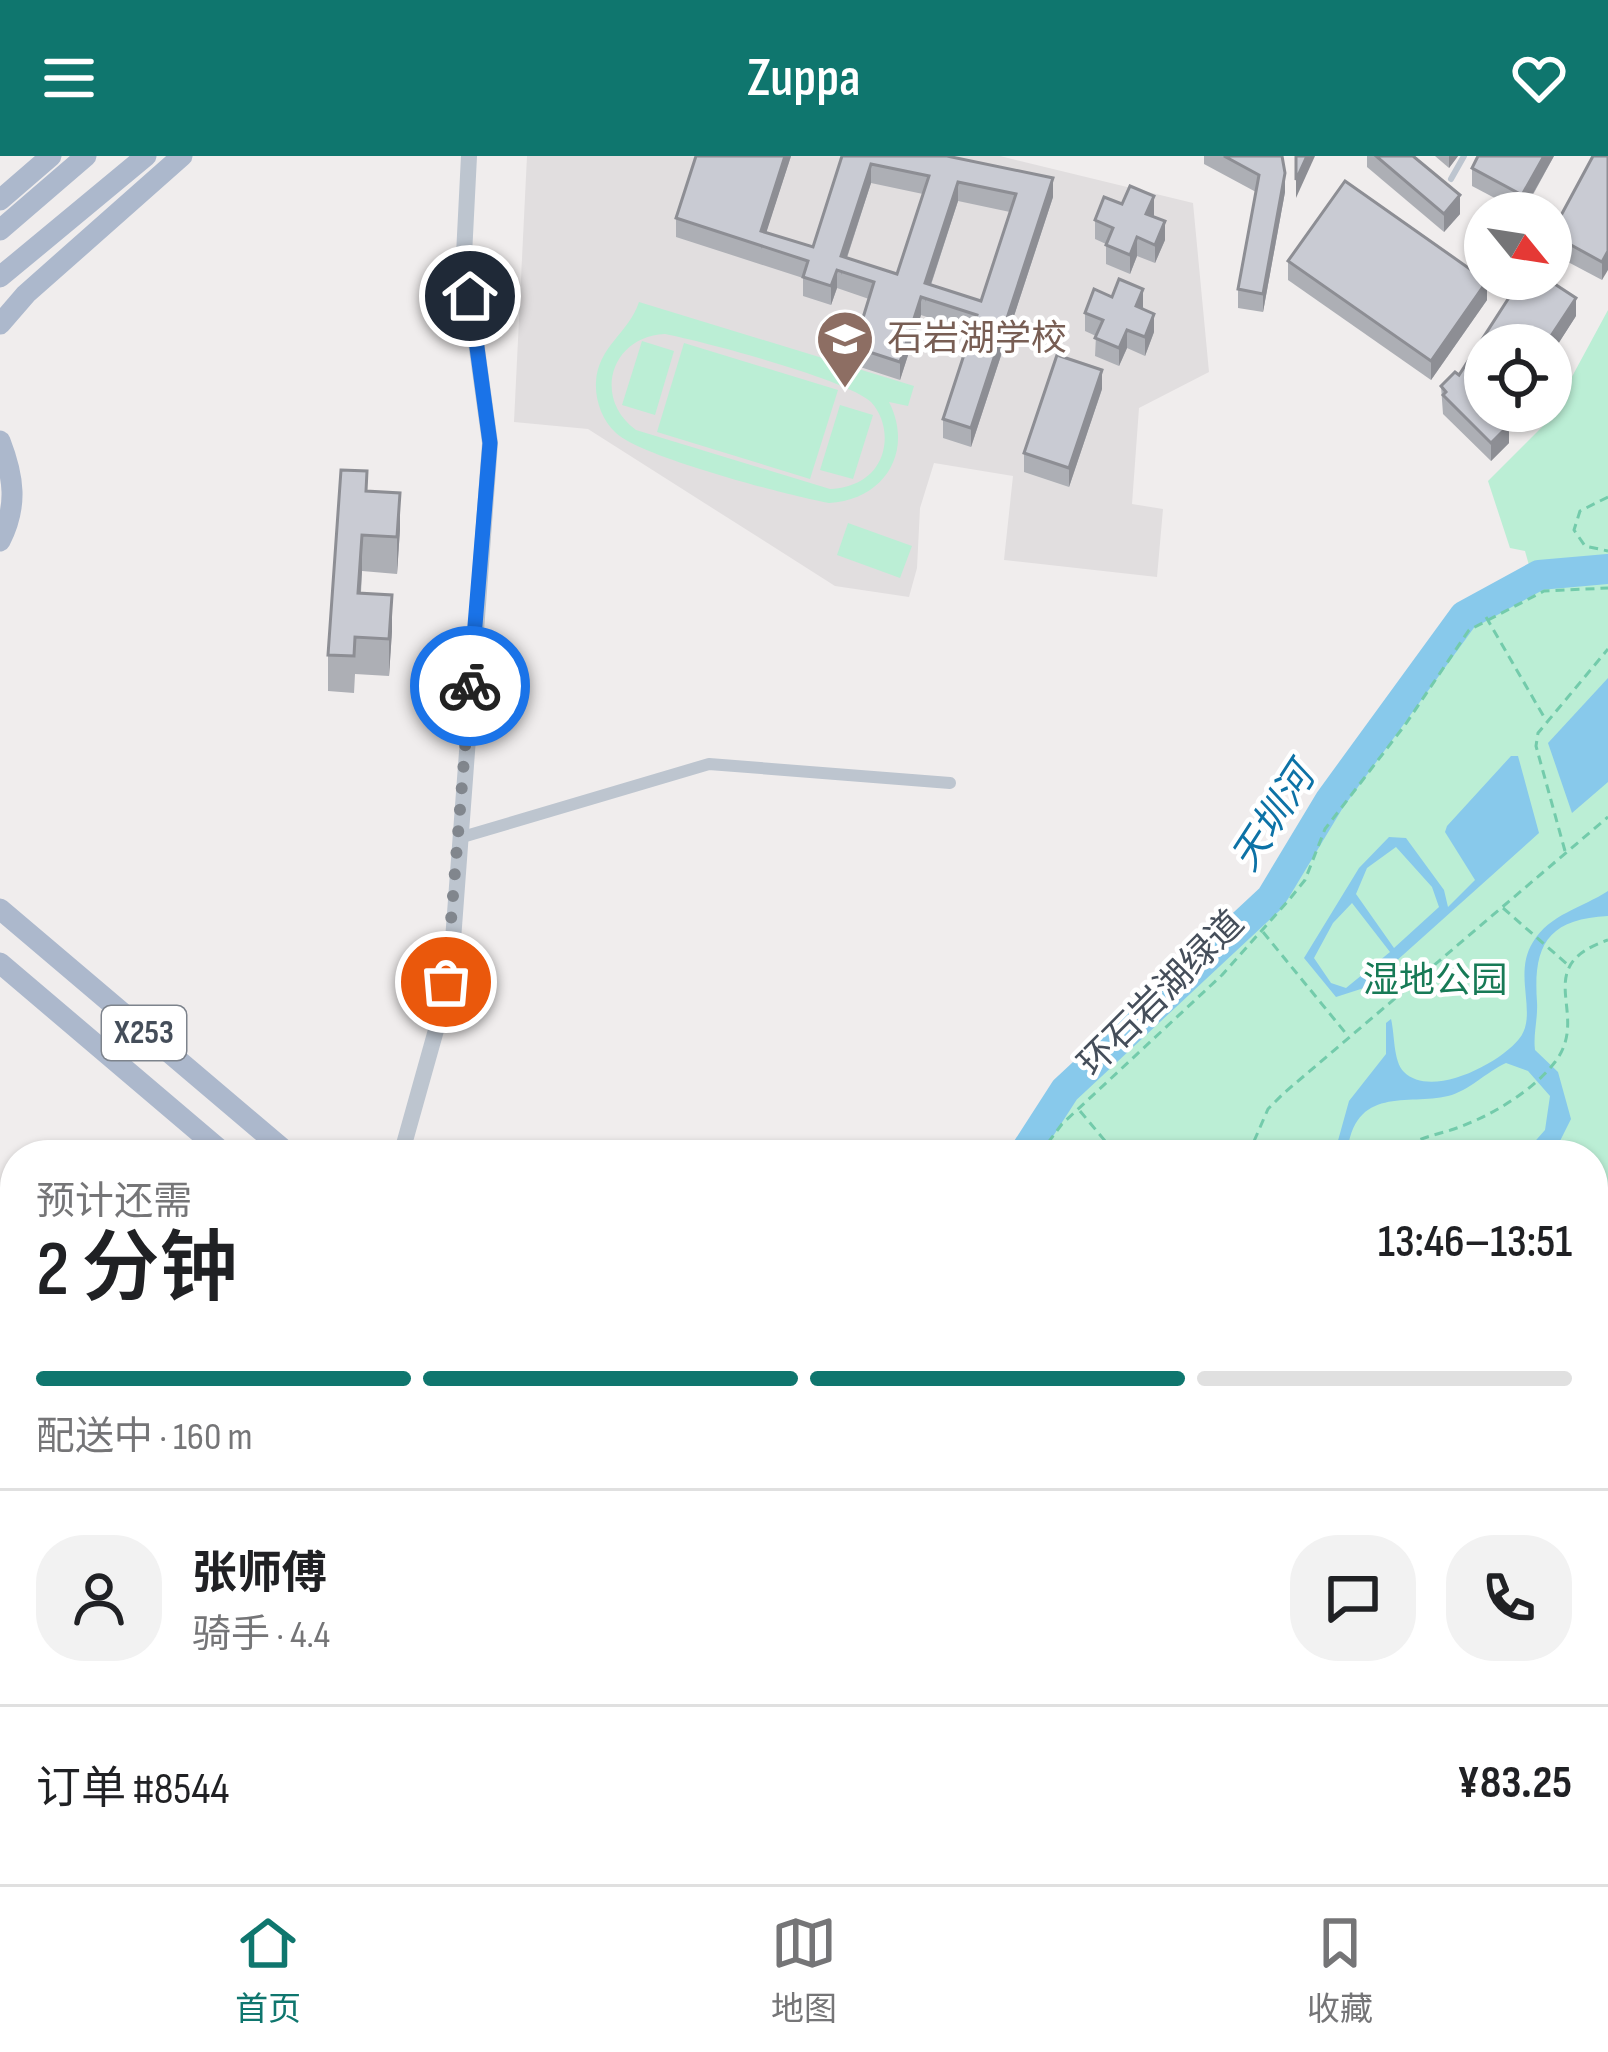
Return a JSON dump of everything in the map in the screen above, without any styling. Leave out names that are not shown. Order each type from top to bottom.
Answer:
[{"type":"main road","points":[[0,200],[51,156]]},
{"type":"main road","points":[[0,230],[86,156]]},
{"type":"main road","points":[[0,277],[146,156]]},
{"type":"main road","points":[[0,324],[26,294],[182,156]]},
{"type":"main road","points":[[0,441],[14,506],[0,541]]},
{"type":"main road","name":"X253","points":[[0,909],[272,1140]]},
{"type":"main road","name":"X253","points":[[0,963],[208,1140]]},
{"type":"street","points":[[405,1140],[442,1003],[460,838],[490,443],[464,255],[470,156]]},
{"type":"street","points":[[460,838],[709,764],[950,783]]},
{"type":"lane","points":[[1451,179],[1464,156]]},
{"type":"path","points":[[1608,497],[1580,511],[1574,530],[1585,546],[1608,551]]},
{"type":"path","name":"环石岩湖绿道","points":[[1053,1140],[1262,930],[1305,880],[1325,830],[1405,725],[1450,652],[1486,616],[1544,591],[1608,588]]},
{"type":"path","points":[[1486,616],[1545,719]]},
{"type":"path","points":[[1565,853],[1536,746],[1545,719],[1608,649]]},
{"type":"path","points":[[1255,1140],[1268,1109],[1608,817]]},
{"type":"path","points":[[1502,907],[1568,965]]},
{"type":"path","points":[[1262,930],[1349,1037]]},
{"type":"path","points":[[1418,1140],[1487,1114],[1532,1084],[1556,1061],[1570,1030],[1563,989],[1568,965],[1588,946],[1608,940]]},
{"type":"path","points":[[1079,1109],[1104,1140]]},
{"type":"shaded area","name":"石岩湖学校","points":[[527,156],[1000,156],[1193,203],[1209,372],[1139,408],[1132,504],[1163,509],[1157,577],[1004,560],[1013,476],[934,463],[920,508],[917,568],[909,597],[835,586],[588,429],[514,422]]},
{"type":"green space","points":[[639,302],[914,386],[908,406],[889,402],[898,438],[889,470],[866,493],[829,503],[717,474],[631,443],[603,416],[596,382],[602,359]],"holes":[[[665,334],[774,362],[835,383],[871,402],[882,420],[885,441],[874,470],[862,480],[830,489],[636,430],[614,402],[614,371],[632,345]]]},
{"type":"green space","name":"湿地公园","points":[[1608,310],[1608,1140],[1039,1140],[1070,1092],[1193,984],[1284,894],[1342,790],[1469,620],[1534,583],[1525,551],[1510,548],[1488,481],[1537,432],[1572,432],[1572,377]]},
{"type":"green space","points":[[642,341],[674,351],[655,415],[622,405]]},
{"type":"green space","points":[[684,343],[838,390],[810,479],[657,432]]},
{"type":"green space","points":[[840,405],[873,415],[853,479],[820,470]]},
{"type":"green space","points":[[848,523],[912,546],[900,578],[837,555]]},
{"type":"water","points":[[1608,678],[1608,782],[1572,813],[1548,743]]},
{"type":"water","points":[[1511,756],[1518,756],[1539,833],[1394,963],[1377,981],[1377,993],[1372,996],[1367,987],[1336,997],[1304,958],[1359,868],[1389,837],[1406,838],[1444,890],[1448,907],[1475,880],[1445,832]],"holes":[[[1396,847],[1432,887],[1439,907],[1394,948],[1356,894],[1367,868]],[[1352,903],[1390,952],[1346,988],[1331,983],[1314,958],[1333,923]]]},
{"type":"water","points":[[1608,891],[1608,916],[1587,918],[1558,930],[1548,939],[1538,965],[1535,1050],[1558,1072],[1571,1119],[1560,1140],[1536,1140],[1545,1130],[1550,1096],[1528,1071],[1506,1063],[1456,1094],[1371,1108],[1360,1117],[1350,1140],[1338,1140],[1349,1101],[1386,1054],[1386,1023],[1391,1019],[1400,1067],[1416,1079],[1431,1082],[1481,1068],[1519,1039],[1527,1018],[1527,955],[1540,932]]},
{"type":"building","points":[[696,156],[785,156],[761,231],[813,247],[842,156],[947,156],[1053,178],[971,428],[943,419],[977,315],[921,297],[900,362],[854,347],[874,282],[837,270],[831,286],[803,277],[808,261],[676,218]],"holes":[[[871,164],[929,176],[897,274],[841,256]],[[958,182],[1016,194],[981,301],[925,283]]]},
{"type":"building","points":[[1224,156],[1282,156],[1285,173],[1263,294],[1238,289],[1259,175]]},
{"type":"building","points":[[1296,156],[1307,156],[1296,180]]},
{"type":"building","points":[[1376,156],[1413,156],[1460,195],[1444,214]]},
{"type":"building","points":[[1478,156],[1544,156],[1524,192],[1472,168]]},
{"type":"building","points":[[1593,156],[1608,156],[1608,251],[1602,262],[1572,246],[1572,195]]},
{"type":"building","points":[[1345,181],[1464,265],[1464,300],[1474,300],[1431,361],[1288,261]]},
{"type":"building","points":[[1130,186],[1154,196],[1146,214],[1165,221],[1155,245],[1137,237],[1130,255],[1106,245],[1113,228],[1095,220],[1104,197],[1122,204]]},
{"type":"building","points":[[1119,279],[1143,289],[1136,306],[1154,314],[1145,337],[1127,330],[1119,348],[1095,338],[1103,320],[1085,313],[1094,289],[1112,297]]},
{"type":"building","points":[[1576,298],[1559,324],[1492,324],[1507,300]]},
{"type":"building","points":[[1057,355],[1102,370],[1069,468],[1024,453]]},
{"type":"building","points":[[1464,367],[1464,416],[1443,395],[1441,386],[1455,372],[1459,375]]},
{"type":"building","points":[[1480,432],[1502,432],[1491,443]]},
{"type":"building","points":[[341,470],[367,471],[366,491],[400,493],[397,537],[362,535],[358,593],[392,595],[389,639],[355,637],[354,656],[328,655]]},
{"type":"waterway","name":"天圳河","points":[[1033,1140],[1065,1090],[1271,898],[1330,800],[1464,616],[1539,575],[1608,569]]},
{"type":"way so far","points":[[446,982],[470,686]]},
{"type":"place","name":"石岩湖学校","points":[[845,390]]},
{"type":"route","points":[[470,296],[490,443],[470,686]]}]
